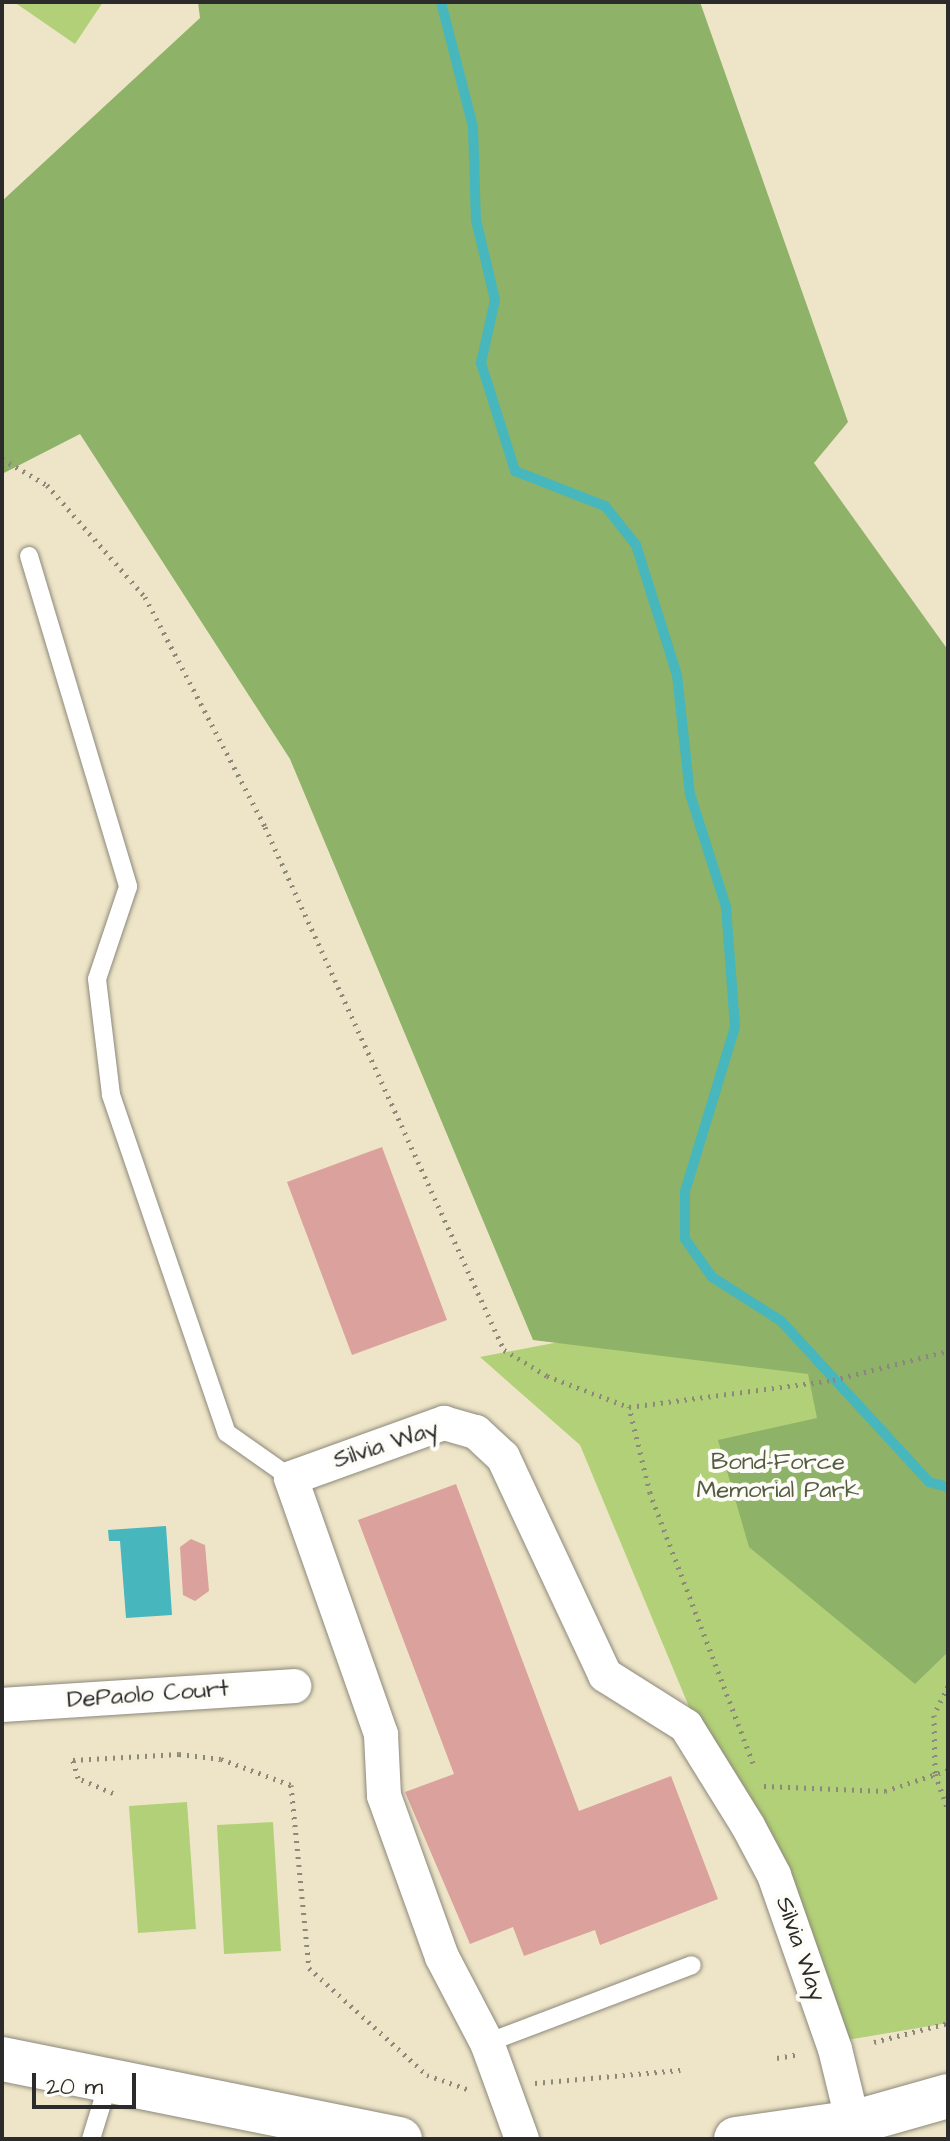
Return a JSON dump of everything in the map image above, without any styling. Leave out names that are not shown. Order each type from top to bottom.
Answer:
[{"type":"main road","points":[[2,2059],[108,2084],[400,2139]]},
{"type":"main road","points":[[736,2139],[861,2133],[948,2096]]},
{"type":"street","name":"Silvia Way","points":[[291,1478],[444,1423],[476,1432],[503,1457],[605,1675],[686,1726],[748,1826],[774,1875],[861,2133]]},
{"type":"street","points":[[291,1478],[381,1734],[384,1796],[442,1957],[487,2043],[522,2139]]},
{"type":"street","name":"DePaolo Court","points":[[2,1705],[294,1686]]},
{"type":"lane","points":[[29,556],[128,887],[97,979],[111,1095],[227,1433],[291,1478]]},
{"type":"lane","points":[[487,2043],[692,1965]]},
{"type":"lane","points":[[91,2139],[108,2084]]},
{"type":"path","points":[[2,459],[47,485],[145,597],[265,827],[504,1350],[547,1376],[629,1407],[833,1380],[948,1351]]},
{"type":"path","points":[[629,1407],[703,1642],[763,1786],[885,1791],[948,1770]]},
{"type":"path","points":[[948,1686],[934,1715],[935,1774],[948,1809]]},
{"type":"path","points":[[113,1793],[78,1778],[73,1760],[179,1754],[280,1776],[291,1785],[309,1968],[427,2075],[462,2090],[680,2070]]},
{"type":"path","points":[[874,2042],[948,2023]]},
{"type":"path","points":[[777,2058],[801,2054]]},
{"type":"green space","points":[[14,2],[103,2],[75,44]]},
{"type":"green space","points":[[198,2],[700,2],[848,422],[814,463],[948,650],[948,1652],[915,1684],[749,1547],[718,1440],[817,1418],[808,1374],[533,1340],[290,759],[80,434],[2,474],[2,201],[200,18]]},
{"type":"green space","name":"Bond-Force Memorial Park","points":[[948,1268],[948,2023],[829,2043],[580,1445],[480,1357]]},
{"type":"green space","points":[[187,1802],[196,1929],[138,1933],[129,1806]]},
{"type":"green space","points":[[273,1822],[281,1951],[224,1954],[217,1825]]},
{"type":"water","points":[[166,1526],[172,1615],[126,1618],[120,1541],[109,1541],[108,1530]]},
{"type":"building","points":[[382,1147],[447,1320],[352,1355],[287,1182]]},
{"type":"building","points":[[456,1484],[579,1811],[671,1776],[718,1899],[600,1945],[595,1930],[524,1956],[513,1927],[470,1944],[405,1792],[454,1774],[358,1520]]},
{"type":"building","points":[[191,1539],[205,1545],[209,1591],[195,1601],[183,1595],[180,1547]]},
{"type":"waterway","points":[[441,2],[473,127],[476,220],[495,300],[481,363],[515,471],[605,506],[636,545],[677,675],[690,794],[726,907],[735,1027],[685,1192],[685,1239],[712,1277],[781,1321],[929,1482],[948,1487]]}]
